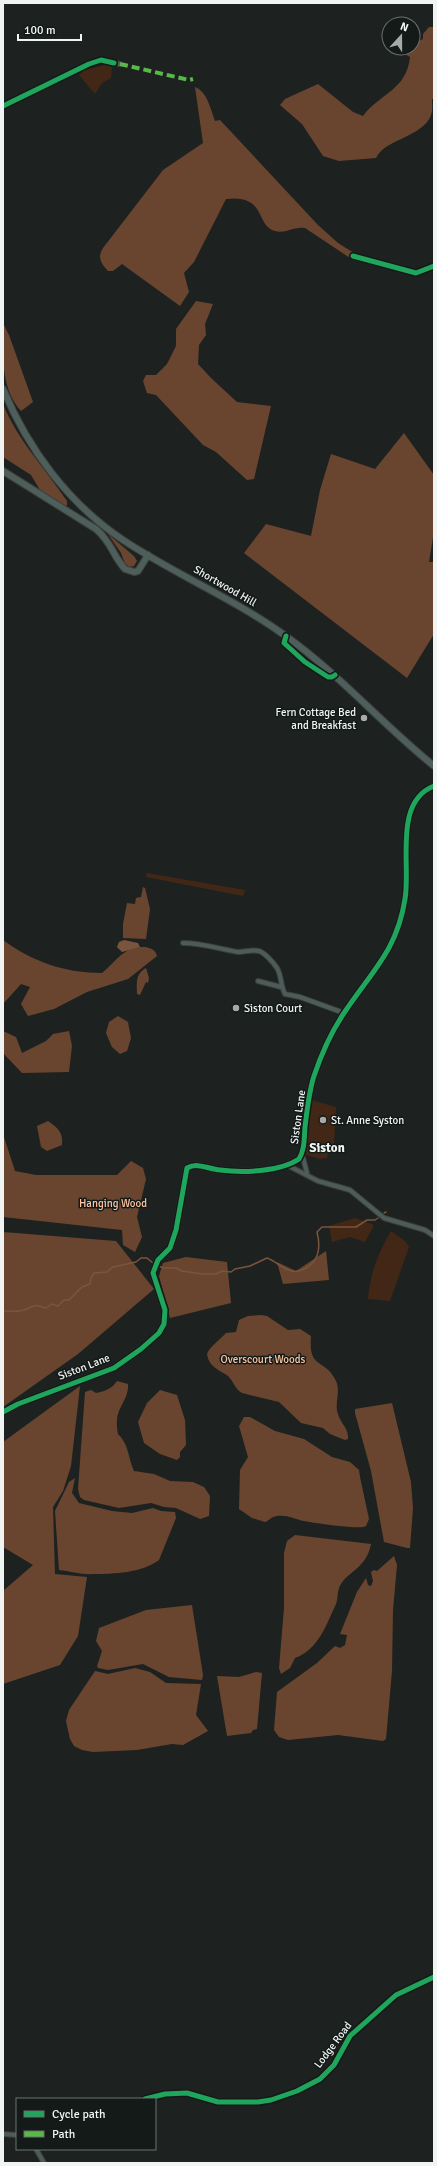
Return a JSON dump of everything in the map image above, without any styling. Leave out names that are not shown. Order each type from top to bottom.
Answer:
[{"type":"street","points":[[3,106],[89,64],[101,60],[120,64]]},
{"type":"street","points":[[353,256],[416,273],[434,266]]},
{"type":"street","name":"Shortwood Hill","points":[[3,389],[24,433],[58,481],[97,520],[148,555],[250,612],[286,636],[335,674],[434,766]]},
{"type":"street","points":[[3,471],[105,537],[125,569],[134,572],[138,571],[148,555]]},
{"type":"street","name":"Siston Lane","points":[[3,1412],[18,1404],[114,1368],[153,1340],[162,1328],[165,1318],[161,1292],[154,1278],[156,1265],[170,1248],[176,1230],[187,1168],[192,1165],[236,1172],[287,1165],[299,1159],[302,1154],[314,1078],[344,1013],[394,942],[405,900],[407,884],[407,821],[418,797],[434,786]]},
{"type":"street","points":[[183,943],[204,944],[240,952],[253,950],[260,951],[277,968],[281,980],[281,987],[285,994],[300,997],[344,1013]]},
{"type":"street","points":[[258,981],[281,987]]},
{"type":"street","points":[[302,1154],[307,1173]]},
{"type":"street","points":[[287,1165],[307,1173],[318,1181],[350,1190],[384,1218],[425,1230],[434,1236]]},
{"type":"street","name":"Lodge Road","points":[[149,2098],[165,2094],[187,2093],[218,2102],[258,2102],[271,2100],[296,2091],[320,2079],[334,2065],[350,2036],[396,1995],[434,1977]]},
{"type":"street","points":[[3,2134],[16,2135]]},
{"type":"street","points":[[37,2150],[44,2163]]},
{"type":"shaded area","points":[[108,64],[112,66],[111,78],[102,83],[95,94],[79,75],[85,70]]},
{"type":"shaded area","points":[[147,873],[245,890],[243,896],[146,877]]},
{"type":"shaded area","points":[[124,940],[138,943],[140,947],[122,952],[117,947],[119,942]]},
{"type":"shaded area","points":[[311,1100],[336,1107],[334,1146],[329,1147],[327,1158],[320,1159],[306,1155],[307,1128]]},
{"type":"shaded area","points":[[355,1218],[374,1225],[365,1242],[350,1237],[332,1242],[329,1226]]},
{"type":"shaded area","points":[[391,1231],[405,1241],[409,1247],[390,1301],[368,1299],[375,1264]]},
{"type":"green space","points":[[429,27],[434,27],[434,99],[432,99],[431,115],[427,122],[420,128],[387,146],[376,158],[339,161],[323,156],[302,124],[280,105],[285,99],[318,84],[353,112],[363,116],[404,77],[408,68],[410,57],[408,56],[421,56],[421,40],[423,39],[423,34]]},
{"type":"green space","points":[[195,87],[203,92],[206,97],[215,121],[220,120],[318,225],[338,243],[354,253],[350,258],[305,228],[297,228],[283,232],[275,231],[269,228],[258,211],[248,201],[226,199],[194,262],[184,273],[189,292],[180,306],[122,264],[113,271],[108,271],[100,258],[103,248],[163,170],[203,143]]},
{"type":"green space","points":[[196,301],[213,304],[205,324],[206,335],[199,345],[198,364],[237,402],[271,406],[254,479],[247,480],[216,452],[203,445],[156,395],[147,393],[143,381],[146,375],[156,375],[167,364],[176,346],[176,329]]},
{"type":"green space","points":[[3,323],[9,335],[33,402],[21,411],[9,392],[6,381],[3,358]]},
{"type":"green space","points":[[3,404],[16,430],[67,501],[65,508],[43,495],[31,475],[3,457]]},
{"type":"green space","points":[[404,433],[434,475],[434,531],[429,562],[434,562],[434,634],[407,678],[244,553],[266,524],[311,536],[320,490],[331,454],[375,469]]},
{"type":"green space","points":[[108,534],[134,556],[137,561],[134,566],[130,567],[125,564],[121,553]]},
{"type":"green space","points":[[143,887],[145,888],[150,909],[146,939],[123,938],[123,924],[127,903],[135,904],[136,898],[141,897]]},
{"type":"green space","points":[[3,940],[14,948],[38,960],[50,965],[75,971],[102,973],[121,955],[138,947],[148,947],[155,952],[157,956],[128,979],[87,992],[54,1009],[28,1016],[21,1004],[30,987],[21,984],[3,1004]]},
{"type":"green space","points":[[146,968],[149,978],[148,983],[146,982],[140,995],[137,994],[137,979],[142,970]]},
{"type":"green space","points":[[118,1016],[128,1022],[131,1038],[127,1051],[120,1054],[112,1047],[106,1033],[109,1022]]},
{"type":"green space","points":[[3,1031],[16,1037],[22,1053],[46,1041],[53,1034],[69,1031],[72,1046],[69,1072],[22,1073],[3,1053]]},
{"type":"green space","points":[[48,1121],[55,1126],[61,1134],[62,1145],[47,1151],[41,1147],[37,1126]]},
{"type":"green space","name":"Hanging Wood","points":[[3,1134],[15,1171],[36,1175],[117,1175],[131,1161],[143,1168],[146,1179],[137,1217],[142,1237],[135,1252],[123,1245],[122,1230],[3,1217]]},
{"type":"green space","points":[[3,1232],[116,1241],[154,1289],[78,1354],[3,1407]]},
{"type":"green space","points":[[326,1251],[329,1280],[283,1284],[277,1262],[296,1271]]},
{"type":"green space","points":[[186,1257],[227,1262],[231,1303],[170,1318],[159,1276],[163,1263]]},
{"type":"green space","name":"Overscourt Woods","points":[[248,1316],[267,1316],[288,1330],[300,1329],[311,1336],[312,1354],[318,1363],[332,1374],[336,1381],[338,1389],[337,1410],[346,1429],[348,1439],[345,1440],[330,1434],[323,1428],[301,1423],[279,1402],[242,1393],[228,1376],[212,1365],[208,1358],[208,1351],[226,1333],[236,1332],[239,1320]]},
{"type":"green space","points":[[117,1381],[128,1384],[126,1396],[118,1414],[117,1427],[118,1434],[124,1442],[134,1471],[154,1474],[170,1481],[193,1482],[204,1487],[210,1496],[209,1516],[200,1519],[176,1508],[164,1507],[151,1503],[119,1508],[84,1500],[80,1497],[78,1489],[85,1392],[91,1390],[96,1393],[111,1388]]},
{"type":"green space","points":[[80,1386],[71,1466],[63,1491],[53,1507],[55,1574],[87,1577],[78,1636],[60,1665],[3,1684],[3,1591],[33,1565],[3,1547],[3,1442]]},
{"type":"green space","points":[[160,1390],[177,1395],[185,1420],[186,1445],[180,1452],[180,1457],[177,1460],[160,1454],[144,1443],[138,1422],[147,1403]]},
{"type":"green space","points":[[392,1403],[411,1482],[413,1508],[410,1548],[384,1542],[371,1471],[355,1413],[355,1409]]},
{"type":"green space","points":[[244,1417],[250,1417],[275,1431],[304,1439],[332,1457],[350,1462],[359,1470],[369,1519],[366,1526],[347,1527],[327,1525],[281,1516],[273,1517],[265,1522],[252,1518],[239,1509],[240,1470],[248,1457],[239,1426]]},
{"type":"green space","points":[[75,1478],[72,1493],[79,1503],[112,1511],[132,1513],[153,1508],[161,1511],[175,1512],[176,1518],[159,1560],[144,1568],[118,1573],[89,1574],[59,1570],[55,1511],[69,1482]]},
{"type":"green space","points":[[295,1535],[371,1544],[361,1565],[342,1582],[339,1588],[336,1604],[321,1636],[310,1649],[295,1658],[290,1668],[281,1674],[279,1668],[284,1608],[284,1553],[287,1541]]},
{"type":"green space","points":[[394,1556],[397,1565],[393,1610],[392,1671],[386,1739],[383,1741],[338,1735],[288,1740],[279,1737],[274,1730],[277,1692],[317,1663],[335,1646],[340,1648],[345,1645],[347,1635],[340,1634],[357,1592],[366,1578],[368,1585],[371,1586],[373,1581],[371,1572],[374,1570],[377,1571]]},
{"type":"green space","points":[[192,1605],[203,1675],[202,1680],[169,1677],[143,1664],[108,1670],[98,1668],[97,1666],[102,1651],[96,1641],[99,1628],[146,1610]]},
{"type":"green space","points":[[135,1668],[150,1672],[166,1683],[201,1684],[196,1715],[208,1731],[183,1745],[172,1744],[137,1750],[93,1752],[82,1750],[74,1746],[70,1739],[66,1721],[69,1710],[95,1671],[108,1674]]},
{"type":"green space","points":[[256,1672],[262,1673],[257,1729],[253,1730],[251,1733],[227,1736],[217,1676],[239,1677]]},
{"type":"waterway","points":[[158,1266],[164,1268],[176,1268],[182,1271],[202,1274],[216,1274],[222,1271],[231,1272],[235,1269],[250,1266],[267,1258],[288,1270],[298,1271],[309,1266],[316,1258],[319,1249],[317,1232],[322,1227],[356,1227],[367,1220],[375,1220],[378,1218]]},
{"type":"waterway","points":[[3,1311],[22,1311],[36,1305],[46,1308],[52,1304],[58,1306],[64,1300],[69,1300],[82,1287],[90,1284],[94,1273],[107,1272],[113,1267],[136,1262],[141,1258],[147,1258],[154,1264]]},
{"type":"marked path","points":[[120,64],[189,80],[193,79]]},
{"type":"cycle path","points":[[3,106],[89,64],[101,60],[114,63]]},
{"type":"cycle path","points":[[353,256],[416,273],[434,266]]},
{"type":"cycle path","points":[[286,636],[284,643],[305,662],[328,677],[335,675]]},
{"type":"cycle path","points":[[3,1412],[18,1404],[114,1368],[141,1349],[159,1333],[164,1324],[165,1310],[153,1273],[158,1260],[170,1248],[176,1230],[187,1168],[191,1166],[199,1166],[229,1171],[250,1171],[282,1167],[299,1159],[303,1147],[312,1082],[327,1043],[335,1027],[354,998],[382,960],[396,933],[405,899],[406,836],[408,820],[413,806],[421,794],[434,786]]},
{"type":"cycle path","points":[[149,2098],[165,2094],[187,2093],[218,2102],[258,2102],[271,2100],[297,2091],[320,2079],[334,2065],[350,2036],[396,1995],[434,1977]]},
{"type":"place","name":"Fern Cottage Bed and Breakfast","points":[[364,718]]},
{"type":"place","name":"Siston Court","points":[[236,1008]]},
{"type":"place","name":"St. Anne Syston","points":[[323,1120]]},
{"type":"district","name":"Siston","points":[[327,1148]]}]
